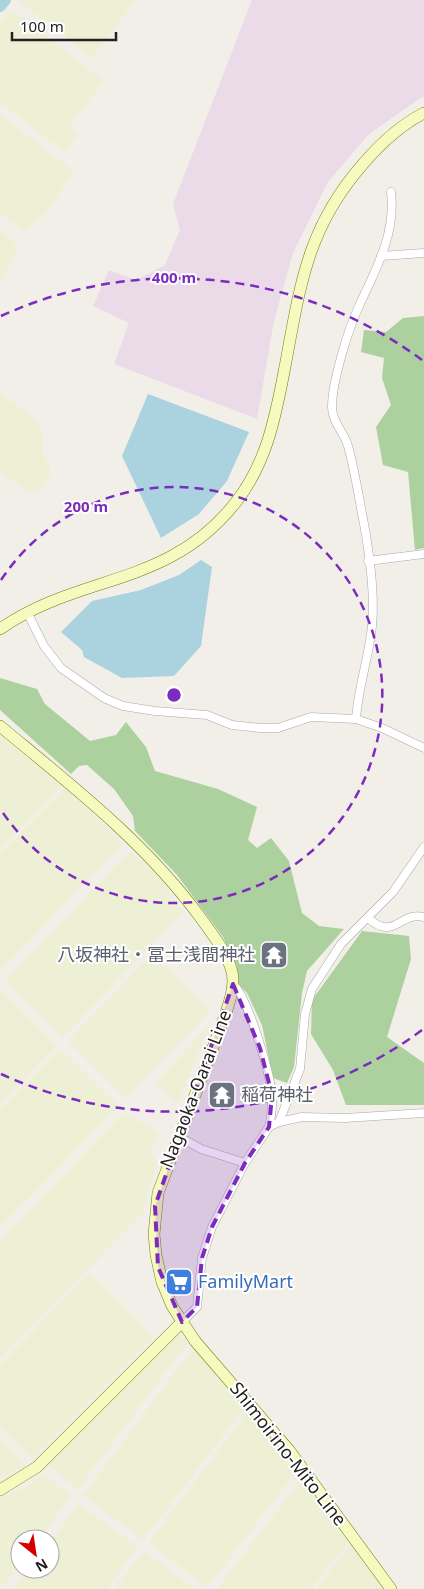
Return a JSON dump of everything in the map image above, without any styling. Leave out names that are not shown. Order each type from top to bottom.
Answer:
[{"type":"main road","points":[[0,629],[27,612],[43,605],[137,574],[176,555],[214,528],[236,502],[256,472],[271,437],[305,269],[320,227],[346,184],[370,156],[398,130],[424,113]]},
{"type":"main road","name":"Nagaoka-Oarai Line","points":[[0,726],[86,798],[164,871],[222,948],[232,973],[233,984],[226,1013],[158,1193],[154,1234],[156,1255],[164,1289],[182,1322]]},
{"type":"main road","points":[[0,1490],[37,1467],[182,1322]]},
{"type":"main road","name":"Shimoirino-Mito Line","points":[[182,1322],[196,1341],[290,1450],[391,1589]]},
{"type":"street","points":[[356,719],[358,690],[371,632],[372,593],[364,526],[349,451],[333,416],[331,407],[348,332],[381,256],[390,230],[391,192]]},
{"type":"street","points":[[381,256],[424,253]]},
{"type":"street","points":[[368,561],[424,554]]},
{"type":"street","points":[[27,612],[44,646],[61,668],[104,698],[123,706],[154,711],[207,715],[232,724],[260,728],[278,728],[312,717],[356,719],[382,728],[424,748]]},
{"type":"street","points":[[279,1122],[300,1069],[305,1014],[312,989],[341,944],[392,892],[424,847]]},
{"type":"street","points":[[368,918],[378,926],[385,928],[412,917],[424,917]]},
{"type":"street","points":[[182,1322],[197,1307],[202,1258],[206,1244],[245,1163],[269,1127],[272,1105],[270,1080],[242,996],[233,984]]},
{"type":"street","points":[[269,1127],[279,1122],[302,1117],[346,1118],[424,1113]]},
{"type":"street","points":[[178,1136],[201,1149],[245,1163]]},
{"type":"highlighted area","points":[[233,984],[260,1048],[272,1095],[269,1127],[245,1163],[212,1227],[202,1258],[197,1307],[182,1322],[158,1267],[155,1206]]},
{"type":"shaded area","points":[[252,0],[424,0],[424,97],[368,135],[328,182],[293,253],[274,321],[257,419],[114,364],[129,323],[93,306],[109,270],[136,280],[165,265],[180,230],[173,204]]},
{"type":"green space","points":[[17,0],[136,0],[92,58]]},
{"type":"green space","points":[[11,9],[104,81],[69,126],[79,133],[64,152],[0,102],[0,23]]},
{"type":"green space","points":[[0,115],[74,171],[45,214],[25,231],[0,214]]},
{"type":"green space","points":[[0,230],[15,243],[16,250],[13,261],[0,283]]},
{"type":"green space","points":[[424,316],[424,548],[415,550],[408,472],[383,465],[376,427],[391,405],[382,378],[384,358],[361,352],[364,330],[386,332],[403,318]]},
{"type":"green space","points":[[0,392],[35,419],[43,434],[42,453],[50,467],[50,475],[42,491],[26,491],[0,471]]},
{"type":"green space","points":[[0,678],[37,689],[45,704],[90,741],[116,735],[126,722],[146,747],[155,771],[218,789],[257,807],[248,840],[257,848],[271,838],[289,861],[302,913],[319,926],[344,929],[307,971],[302,993],[294,1067],[287,1083],[273,1078],[262,1025],[247,993],[238,984],[237,966],[223,937],[177,875],[135,831],[133,816],[114,789],[87,765],[79,766],[71,774],[0,710]]},
{"type":"green space","points":[[0,733],[62,786],[0,849]]},
{"type":"green space","points":[[65,788],[124,844],[0,971],[0,854]]},
{"type":"green space","points":[[130,851],[159,877],[183,912],[63,1037],[5,980]]},
{"type":"green space","points":[[362,931],[409,936],[411,959],[387,1037],[424,1063],[424,1105],[346,1105],[333,1070],[311,1034],[312,1000]]},
{"type":"green space","points":[[152,954],[210,1011],[125,1098],[68,1041]]},
{"type":"green space","points":[[0,990],[57,1046],[0,1103]]},
{"type":"green space","points":[[210,1024],[178,1103],[156,1083]]},
{"type":"green space","points":[[60,1049],[119,1106],[0,1227],[0,1110]]},
{"type":"green space","points":[[124,1113],[159,1132],[149,1153],[157,1160],[143,1213],[0,1358],[0,1240]]},
{"type":"green space","points":[[90,1273],[154,1337],[33,1459],[0,1426],[0,1366]]},
{"type":"green space","points":[[177,1333],[188,1342],[78,1489],[48,1465]]},
{"type":"green space","points":[[195,1345],[246,1406],[143,1540],[83,1495]]},
{"type":"green space","points":[[248,1411],[296,1471],[207,1588],[149,1542]]},
{"type":"green space","points":[[0,1439],[26,1464],[0,1479]]},
{"type":"green space","points":[[42,1473],[71,1496],[46,1529],[10,1529],[10,1576],[0,1589],[0,1498],[30,1485]]},
{"type":"green space","points":[[303,1477],[348,1542],[311,1589],[217,1589]]},
{"type":"green space","points":[[79,1504],[138,1547],[107,1589],[14,1589],[22,1579],[60,1579],[60,1529]]},
{"type":"green space","points":[[351,1544],[386,1589],[316,1589]]},
{"type":"green space","points":[[144,1551],[195,1589],[114,1589]]},
{"type":"water","points":[[148,394],[249,432],[227,481],[199,514],[161,538],[122,456]]},
{"type":"water","points":[[201,560],[212,567],[201,646],[174,676],[122,678],[84,657],[82,650],[61,632],[92,601],[141,590],[179,575]]},
{"type":"waterway","points":[[0,6],[5,0]]},
{"type":"place","name":"八坂神社・冨士浅間神社","points":[[274,955]]},
{"type":"place","name":"稲荷神社","points":[[222,1095]]},
{"type":"place","name":"FamilyMart","points":[[179,1282]]}]
